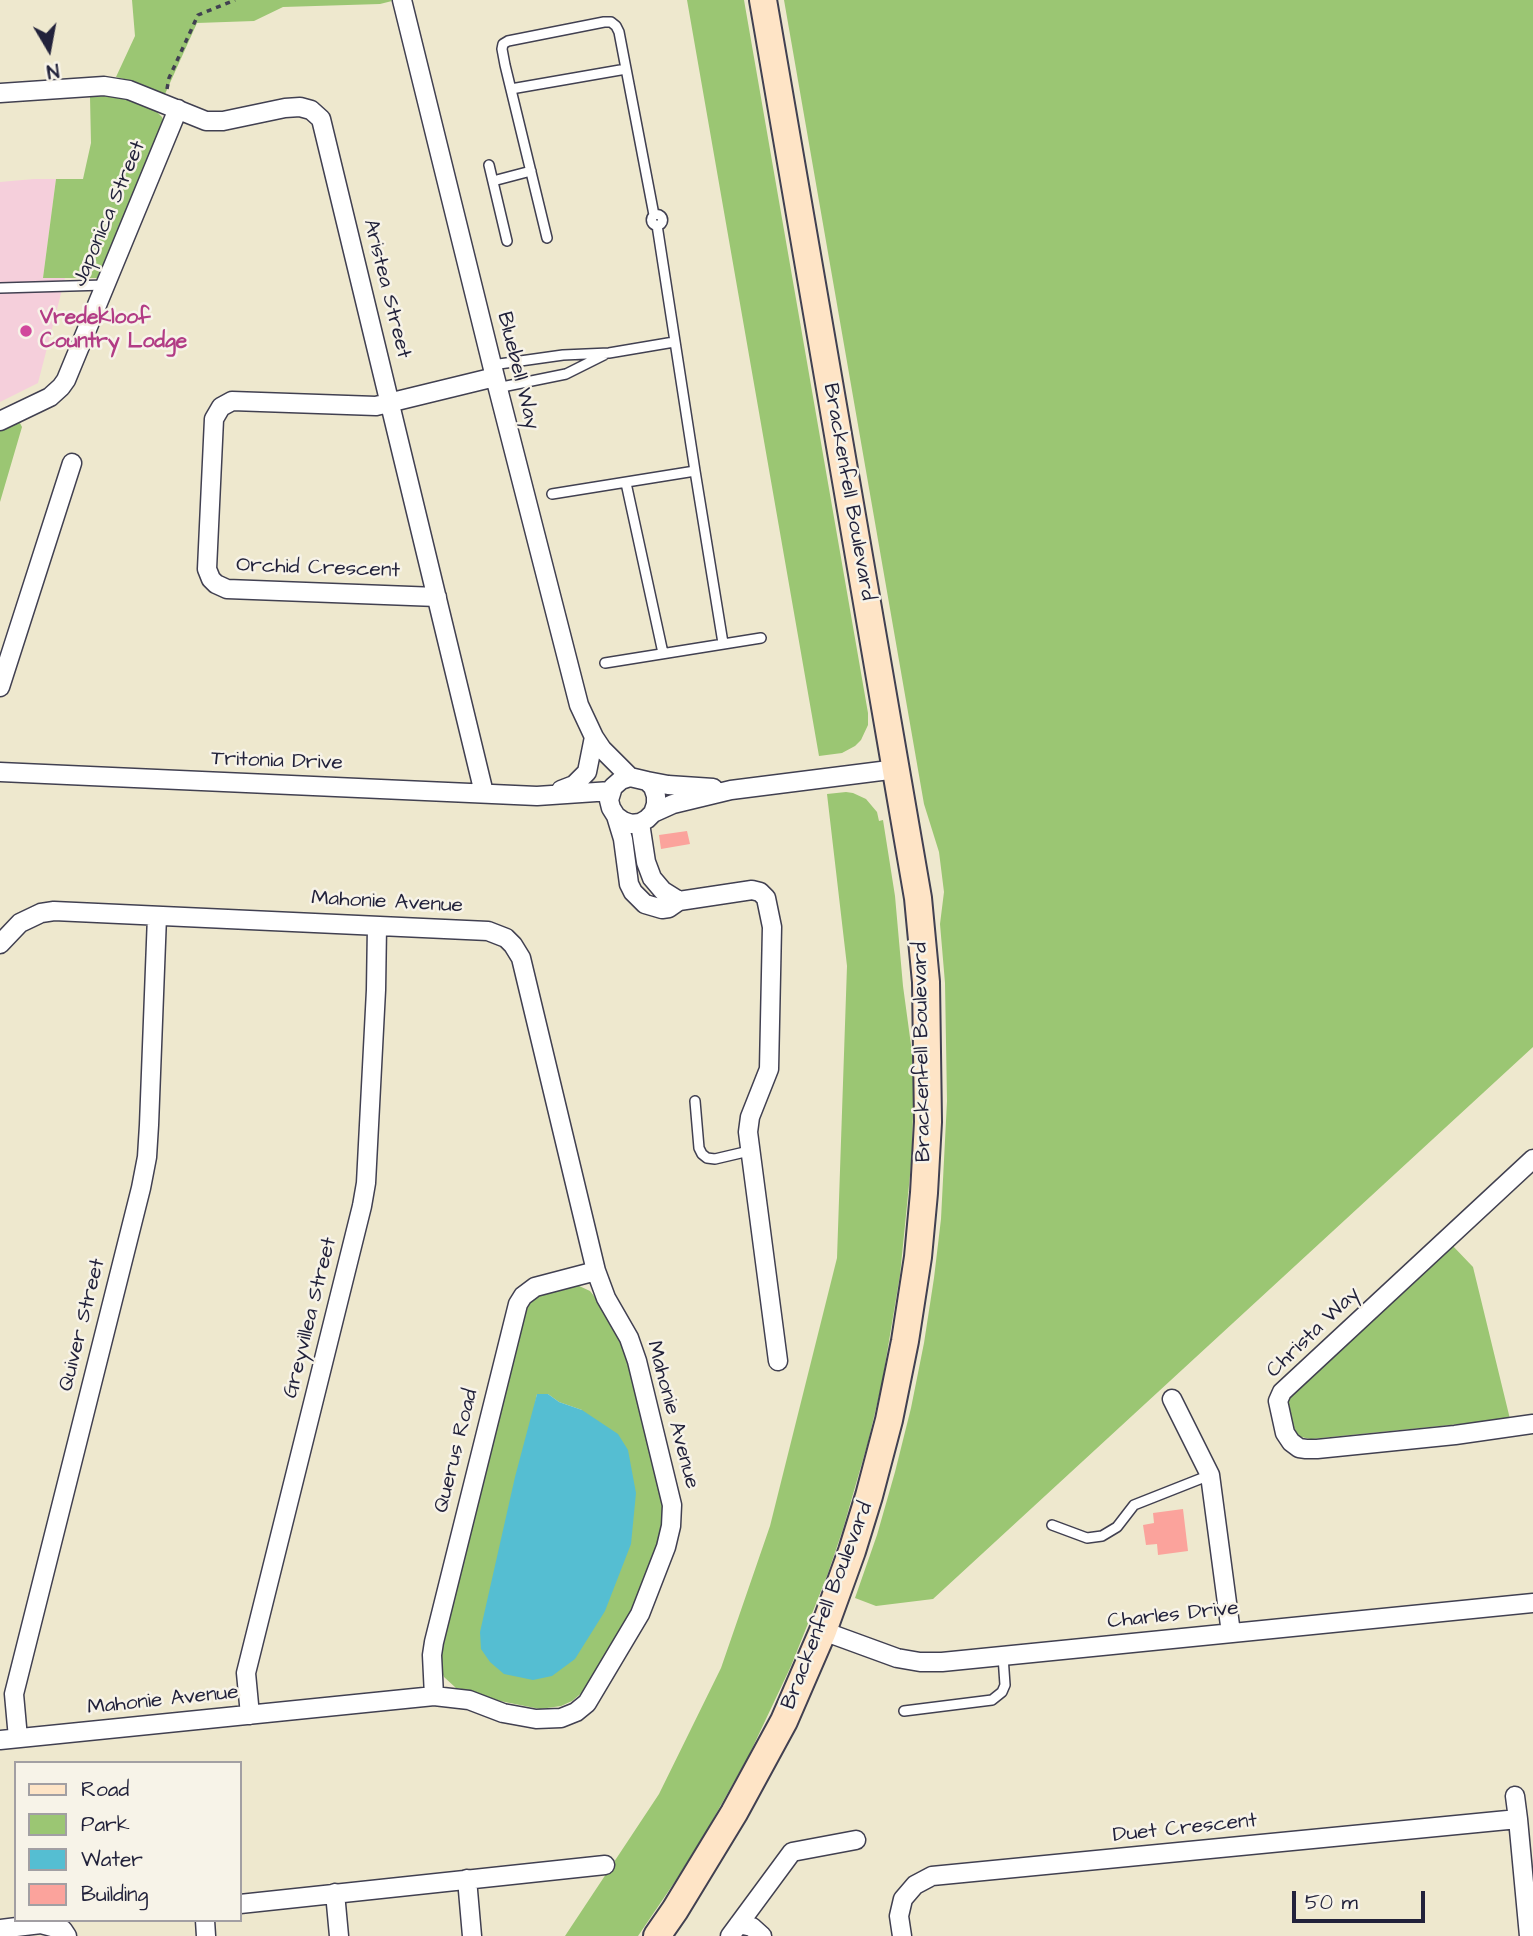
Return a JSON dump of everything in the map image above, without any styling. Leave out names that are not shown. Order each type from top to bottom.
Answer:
[{"type":"street","name":"Bluebell Way","points":[[402,0],[579,705],[598,743]]},
{"type":"street","name":"Brackenfell Boulevard","points":[[657,1936],[734,1813],[784,1721],[823,1630],[869,1496],[888,1420],[911,1305],[924,1193],[928,1122],[926,982],[918,898],[763,0]]},
{"type":"street","name":"Aristea Street","points":[[0,93],[104,86],[130,90],[206,121],[223,121],[300,107],[311,110],[321,119],[484,793]]},
{"type":"street","name":"Japonica Street","points":[[0,421],[50,397],[61,387],[105,285],[171,107]]},
{"type":"street","name":"Orchid Crescent","points":[[437,597],[227,589],[216,584],[207,569],[216,412],[226,403],[238,401],[376,406],[495,377]]},
{"type":"street","points":[[0,687],[72,463]]},
{"type":"street","points":[[598,743],[638,779],[653,788],[656,804],[646,818],[646,862],[652,878],[663,891],[679,901]]},
{"type":"street","points":[[544,796],[569,788],[582,779],[598,743]]},
{"type":"street","points":[[598,743],[623,839],[629,884],[645,904],[658,909],[669,908],[679,901],[752,890],[760,892],[767,903],[772,927],[770,1060],[763,1088],[750,1117],[748,1132],[778,1360]]},
{"type":"street","points":[[731,790],[668,785],[638,779],[621,780],[613,801],[623,821],[631,824],[673,804],[731,790],[897,769]]},
{"type":"street","name":"Tritonia Drive","points":[[0,772],[613,801]]},
{"type":"street","name":"Mahonie Avenue","points":[[0,944],[20,923],[41,913],[54,911],[488,931],[506,938],[521,958],[596,1271],[637,1361],[672,1505],[666,1547],[640,1614],[587,1703],[576,1712],[561,1718],[536,1719],[503,1713],[469,1700],[434,1696],[0,1740]]},
{"type":"street","name":"Quiver Street","points":[[19,1738],[14,1695],[147,1157],[157,916]]},
{"type":"street","name":"Greyvillea Street","points":[[250,1715],[246,1673],[366,1183],[377,926]]},
{"type":"street","name":"Christa Way","points":[[1533,1158],[1282,1392],[1278,1401],[1285,1433],[1291,1443],[1306,1449],[1455,1435],[1533,1424]]},
{"type":"street","name":"Querus Road","points":[[434,1696],[434,1642],[518,1304],[523,1296],[535,1287],[596,1271]]},
{"type":"street","points":[[1172,1399],[1210,1475],[1231,1633]]},
{"type":"street","name":"Charles Drive","points":[[823,1630],[897,1658],[942,1662],[1533,1603]]},
{"type":"street","points":[[1515,1796],[1529,1936]]},
{"type":"street","name":"Duet Crescent","points":[[902,1936],[900,1916],[903,1899],[915,1885],[932,1876],[1518,1819]]},
{"type":"street","points":[[735,1930],[792,1852],[856,1840]]},
{"type":"street","points":[[242,1904],[605,1865]]},
{"type":"street","points":[[467,1879],[472,1936]]},
{"type":"street","points":[[335,1893],[339,1936]]},
{"type":"street","points":[[0,1929],[41,1924],[63,1930],[68,1936]]},
{"type":"street","points":[[735,1930],[752,1927],[762,1936]]},
{"type":"lane","points":[[547,238],[502,50],[503,44],[611,22],[619,32],[654,215],[661,216],[662,219],[657,225],[723,643]]},
{"type":"lane","points":[[511,89],[626,69]]},
{"type":"lane","points":[[489,165],[507,241]]},
{"type":"lane","points":[[493,181],[531,171]]},
{"type":"lane","points":[[0,288],[105,285]]},
{"type":"lane","points":[[495,377],[563,355],[609,353],[674,342]]},
{"type":"lane","points":[[495,377],[566,374],[609,353]]},
{"type":"lane","points":[[552,494],[695,471]]},
{"type":"lane","points":[[626,483],[663,653]]},
{"type":"lane","points":[[605,663],[761,638]]},
{"type":"lane","points":[[695,1101],[699,1148],[702,1154],[715,1159],[750,1151]]},
{"type":"lane","points":[[1052,1525],[1087,1538],[1102,1536],[1117,1527],[1134,1505],[1210,1475]]},
{"type":"lane","points":[[904,1711],[992,1700],[1005,1685],[1003,1656]]},
{"type":"path","points":[[171,107],[169,78],[198,15],[235,0]]},
{"type":"shaded area","name":"Vredekloof Country Lodge","points":[[56,179],[43,278],[65,278],[38,383],[0,402],[0,182]]},
{"type":"green space","points":[[132,0],[392,1],[380,4],[283,7],[254,21],[197,23],[165,94],[116,77],[135,36]]},
{"type":"green space","points":[[687,0],[744,0],[868,713],[868,725],[861,740],[842,753],[819,756]]},
{"type":"green space","points":[[784,0],[1533,0],[1533,1047],[933,1599],[876,1606],[855,1598],[877,1535],[911,1408],[924,1343],[941,1219],[947,1101],[945,983],[940,924],[944,892],[939,852],[924,804]]},
{"type":"green space","points":[[106,96],[129,100],[157,112],[164,122],[99,278],[43,278],[56,179],[83,179],[91,143],[90,97]]},
{"type":"green space","points":[[19,421],[22,427],[0,502],[0,430]]},
{"type":"green space","points":[[846,792],[866,799],[877,812],[879,821],[883,820],[895,896],[914,1067],[912,1155],[900,1275],[882,1383],[868,1442],[827,1576],[791,1666],[749,1755],[707,1830],[638,1936],[565,1936],[659,1794],[721,1668],[770,1526],[837,1258],[847,966],[827,794]]},
{"type":"green space","points":[[1451,1244],[1473,1267],[1510,1419],[1311,1439],[1301,1437],[1296,1433],[1287,1410],[1287,1399]]},
{"type":"green space","points":[[577,1285],[590,1291],[618,1335],[628,1357],[664,1498],[663,1528],[632,1611],[590,1686],[572,1701],[561,1706],[540,1709],[456,1688],[444,1677],[440,1655],[522,1314],[530,1300],[537,1295]],"holes":[[[537,1394],[548,1394],[559,1402],[582,1410],[534,1409]]]},
{"type":"water","points":[[537,1394],[548,1394],[559,1402],[582,1410],[618,1434],[628,1450],[636,1493],[631,1544],[605,1611],[575,1659],[552,1676],[533,1680],[504,1674],[490,1662],[481,1649],[480,1632]]},
{"type":"building","points":[[687,831],[690,844],[661,849],[659,835]]},
{"type":"building","points":[[1183,1509],[1188,1551],[1158,1555],[1157,1544],[1146,1545],[1143,1525],[1154,1523],[1153,1513]]},
{"type":"place","name":"Vredekloof Country Lodge","points":[[26,331]]}]
